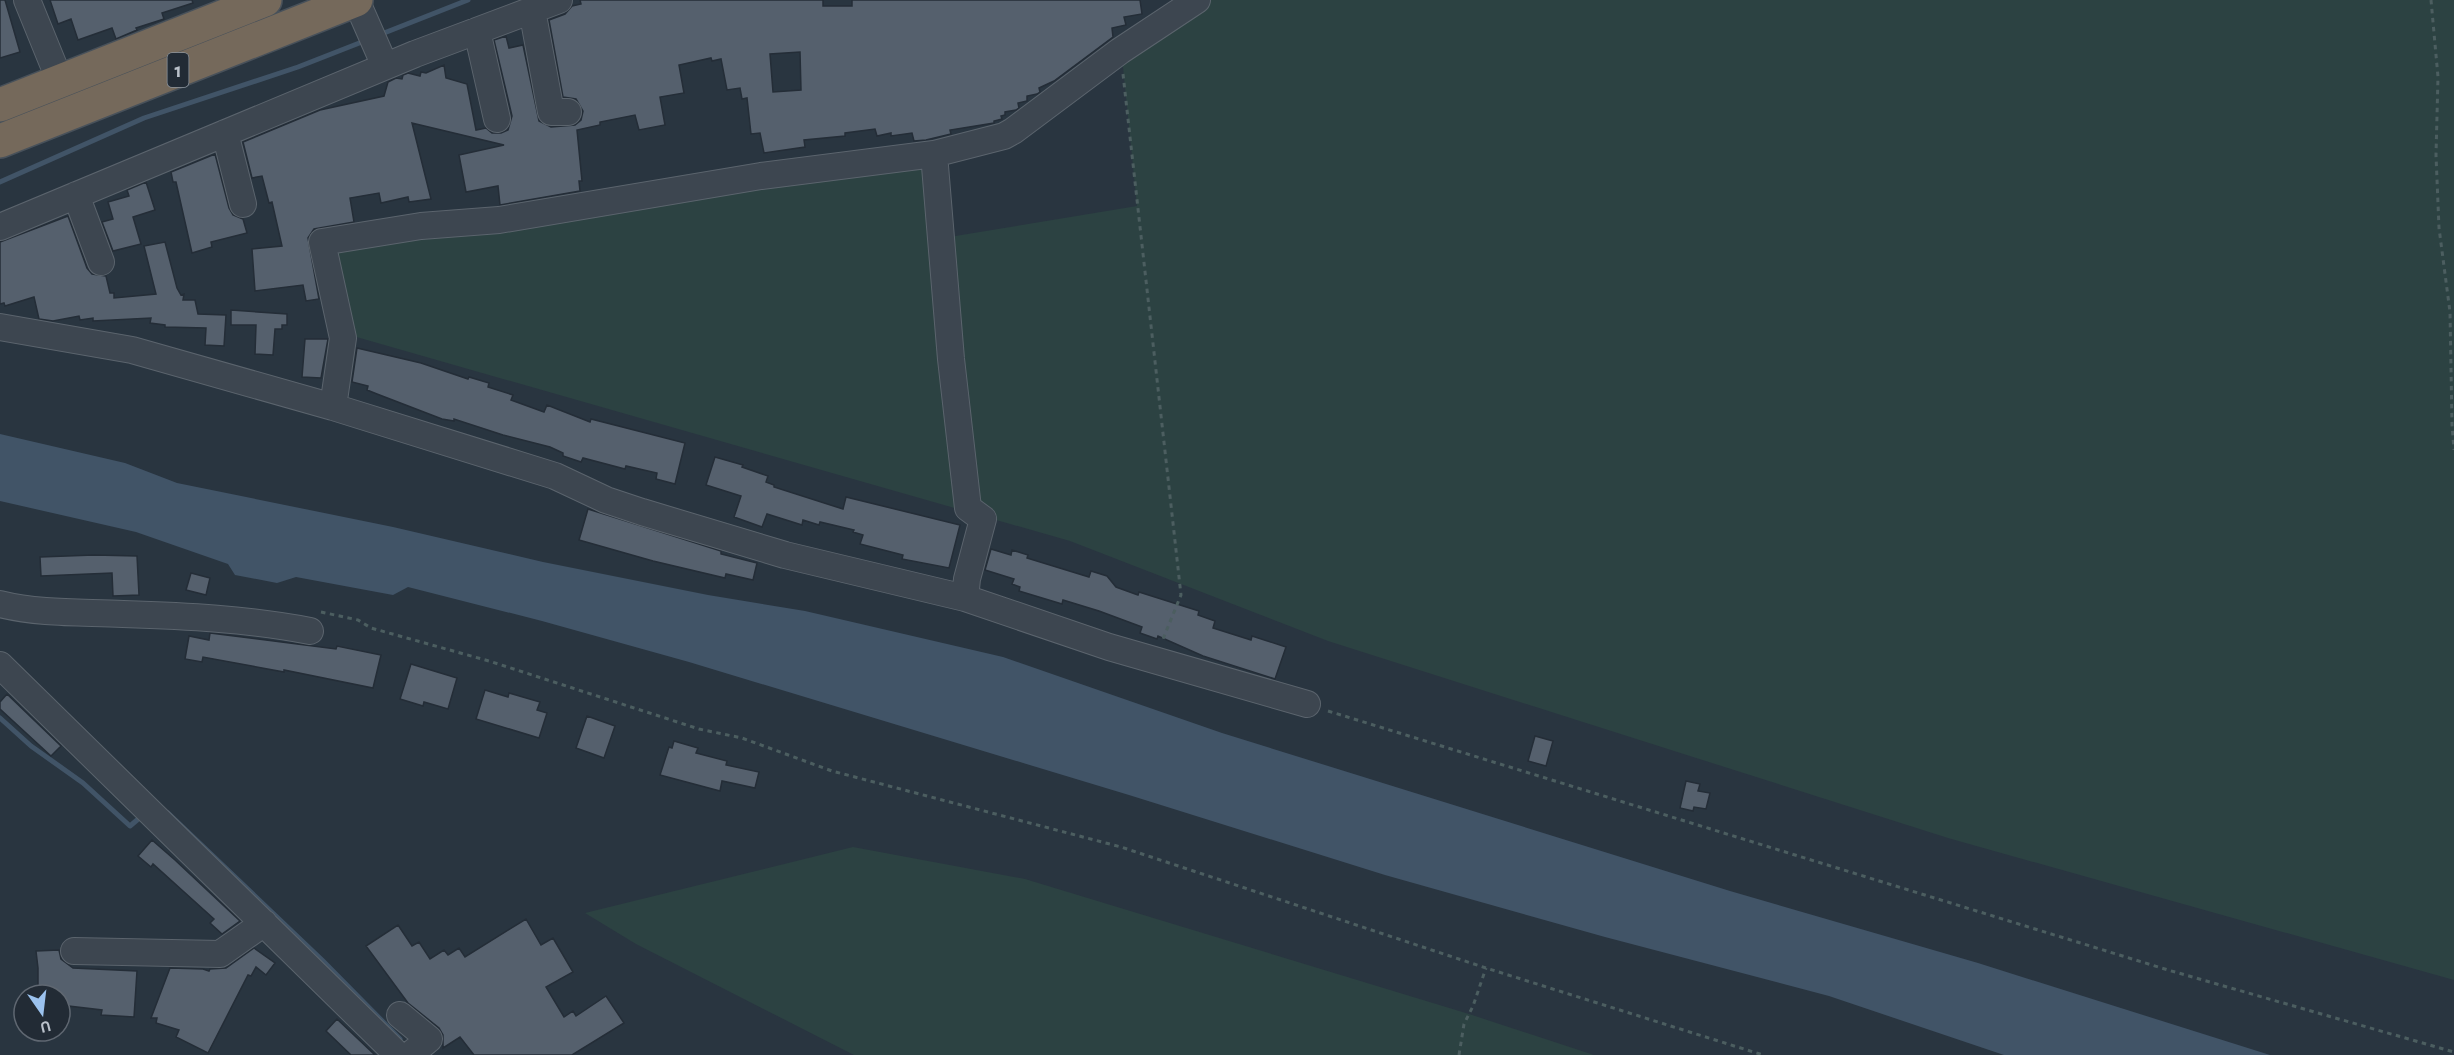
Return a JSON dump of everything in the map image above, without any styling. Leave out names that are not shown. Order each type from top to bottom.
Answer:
[{"type":"highway","name":"1","points":[[0,105],[265,0]]},
{"type":"highway","name":"1","points":[[0,141],[357,4]]},
{"type":"street","points":[[27,0],[60,81]]},
{"type":"street","points":[[0,226],[225,133],[383,63],[559,0]]},
{"type":"street","points":[[333,407],[343,338],[322,242],[421,226],[499,220],[761,176],[934,154],[1004,136],[1120,51],[1197,0]]},
{"type":"street","points":[[357,4],[383,63]]},
{"type":"street","points":[[532,10],[551,112],[568,112]]},
{"type":"street","points":[[477,31],[497,119]]},
{"type":"street","points":[[225,133],[243,204]]},
{"type":"street","points":[[934,154],[951,359],[968,508],[984,519],[967,579],[965,598]]},
{"type":"street","points":[[76,195],[102,262]]},
{"type":"street","points":[[0,327],[132,350],[333,407],[555,476],[606,500],[785,555],[965,598],[1109,647],[1307,704]]},
{"type":"street","points":[[0,604],[62,613],[121,613],[262,622],[313,621]]},
{"type":"street","points":[[0,665],[398,1055]]},
{"type":"street","points":[[75,951],[220,954],[264,923]]},
{"type":"street","points":[[400,1015],[429,1040],[416,1050]]},
{"type":"path","points":[[2431,0],[2438,77],[2436,155],[2439,228],[2450,312],[2454,450]]},
{"type":"path","points":[[1120,51],[1181,595],[1161,643]]},
{"type":"path","points":[[313,621],[358,620],[371,628],[489,662],[699,729],[742,738],[832,771],[1121,847],[1486,968],[1763,1055]]},
{"type":"path","points":[[1307,704],[2168,970],[2454,1052]]},
{"type":"path","points":[[1459,1055],[1464,1024],[1486,968]]},
{"type":"green space","points":[[1203,0],[2454,0],[2454,980],[1948,838],[1328,641],[1070,541],[353,336],[327,248],[922,164],[931,240],[1137,206],[1122,57]]},
{"type":"green space","points":[[853,847],[1025,879],[1469,1014],[1594,1055],[854,1055],[636,944],[585,913]]},
{"type":"water","points":[[0,434],[125,463],[177,483],[393,527],[543,562],[708,595],[805,611],[1003,657],[1222,733],[1730,891],[1978,963],[2270,1055],[2004,1055],[1829,996],[1605,937],[1385,875],[689,662],[542,621],[408,587],[393,595],[296,577],[277,583],[235,575],[228,564],[136,532],[0,501]]},
{"type":"building","points":[[0,0],[5,0],[20,52],[0,58]]},
{"type":"building","points":[[50,0],[192,0],[193,3],[162,13],[164,19],[136,28],[137,30],[116,39],[112,28],[78,40],[71,19],[58,24]]},
{"type":"building","points":[[580,0],[823,0],[823,6],[852,6],[852,0],[1140,0],[1142,14],[1124,17],[1126,25],[1112,28],[1113,37],[1054,81],[1039,88],[1040,92],[1027,96],[1027,101],[1018,103],[1019,108],[1005,112],[1005,115],[1001,116],[1002,119],[994,123],[950,130],[951,134],[926,140],[914,141],[912,133],[877,136],[875,129],[845,133],[845,136],[804,140],[805,147],[764,153],[760,133],[751,134],[747,98],[742,99],[740,88],[727,90],[721,59],[712,61],[711,58],[679,65],[684,93],[660,97],[665,125],[639,130],[635,115],[600,122],[600,125],[577,130],[582,181],[579,181],[580,191],[500,205],[498,186],[466,192],[459,155],[504,145],[412,123],[431,199],[409,202],[408,197],[381,203],[379,193],[350,198],[354,222],[314,229],[308,238],[319,299],[306,301],[303,285],[255,291],[252,249],[282,246],[272,202],[269,203],[262,176],[252,178],[243,142],[320,110],[384,96],[388,82],[396,78],[402,79],[403,75],[408,73],[420,76],[421,72],[426,73],[444,65],[446,78],[467,84],[476,130],[486,128],[492,133],[501,133],[508,130],[512,116],[494,40],[506,36],[509,48],[523,45],[539,121],[551,127],[575,125],[581,120],[583,111],[576,99],[563,97],[549,20],[565,14],[572,6],[581,4]],"holes":[[[800,52],[801,90],[773,92],[770,54]]]},
{"type":"building","points":[[215,154],[229,208],[233,215],[243,219],[247,233],[211,242],[212,247],[192,253],[176,182],[173,182],[171,172]]},
{"type":"building","points":[[146,182],[155,210],[133,217],[141,244],[113,251],[102,222],[113,219],[108,202],[129,196],[127,190]]},
{"type":"building","points":[[68,216],[87,268],[92,274],[106,276],[110,293],[114,293],[114,298],[156,294],[144,246],[165,242],[177,288],[181,295],[184,294],[183,300],[195,300],[198,314],[226,315],[224,346],[205,345],[206,328],[165,327],[165,325],[150,323],[151,318],[93,321],[93,318],[80,320],[79,316],[53,321],[39,319],[34,297],[5,306],[4,303],[0,304],[0,242]]},
{"type":"building","points":[[231,310],[287,314],[287,325],[282,325],[282,329],[275,329],[273,355],[255,354],[256,325],[231,325]]},
{"type":"building","points":[[305,339],[328,339],[321,378],[302,377]]},
{"type":"building","points":[[357,348],[421,363],[468,379],[469,377],[489,383],[488,387],[513,395],[511,400],[544,412],[547,405],[590,422],[591,419],[685,443],[675,484],[656,479],[657,473],[626,466],[625,469],[583,458],[581,462],[563,456],[563,453],[550,447],[454,419],[454,421],[442,419],[367,390],[368,386],[352,382]]},
{"type":"building","points":[[715,457],[743,465],[742,467],[768,476],[766,482],[774,487],[843,509],[846,497],[960,525],[949,568],[902,559],[903,555],[860,544],[863,535],[853,532],[854,530],[820,522],[819,525],[803,520],[802,525],[767,514],[762,527],[734,517],[741,496],[706,485]]},
{"type":"building","points":[[588,509],[721,551],[721,554],[757,563],[753,580],[726,574],[725,578],[579,540]]},
{"type":"building","points":[[991,549],[1011,555],[1012,550],[1028,555],[1027,558],[1089,577],[1091,571],[1107,576],[1116,587],[1199,611],[1198,615],[1215,621],[1213,628],[1251,640],[1252,636],[1286,647],[1275,679],[1203,656],[1158,636],[1157,639],[1140,633],[1142,627],[1099,611],[1063,600],[1062,604],[1019,591],[1020,587],[1012,584],[1014,579],[985,570]]},
{"type":"building","points":[[137,556],[139,595],[113,596],[112,573],[41,576],[40,557]]},
{"type":"building","points":[[191,573],[210,578],[206,595],[186,590]]},
{"type":"building","points":[[210,633],[336,649],[337,646],[381,655],[373,688],[203,657],[202,662],[185,659],[189,636],[209,640]]},
{"type":"building","points":[[411,664],[457,678],[448,709],[424,702],[423,706],[400,699]]},
{"type":"building","points":[[485,690],[508,697],[509,693],[540,702],[537,710],[547,713],[539,738],[476,719]]},
{"type":"building","points":[[7,694],[61,746],[51,756],[0,709],[0,702]]},
{"type":"building","points":[[587,716],[615,726],[604,758],[576,748]]},
{"type":"building","points":[[1535,736],[1553,741],[1546,766],[1528,761]]},
{"type":"building","points":[[674,741],[698,748],[696,753],[727,761],[726,765],[759,772],[755,788],[722,781],[720,791],[660,775],[669,747],[672,748]]},
{"type":"building","points":[[1686,781],[1700,784],[1698,791],[1710,793],[1706,809],[1694,807],[1693,811],[1680,808]]},
{"type":"building","points":[[152,840],[240,921],[222,934],[210,923],[214,919],[153,864],[151,867],[138,856]]},
{"type":"building","points":[[526,919],[541,945],[553,938],[573,972],[546,987],[564,1017],[573,1011],[576,1016],[606,996],[624,1023],[572,1055],[474,1055],[460,1037],[443,1048],[443,1035],[439,1028],[408,1003],[366,946],[398,925],[412,946],[419,942],[430,959],[444,950],[448,955],[459,948],[465,957]]},
{"type":"building","points":[[254,948],[275,963],[266,975],[256,967],[251,976],[248,975],[208,1053],[176,1037],[179,1030],[156,1023],[157,1018],[151,1018],[170,968],[209,971],[226,968]]},
{"type":"building","points":[[59,950],[61,959],[73,968],[137,971],[134,1017],[101,1015],[102,1010],[72,1006],[72,983],[38,983],[36,951]]},
{"type":"building","points":[[337,1019],[375,1055],[351,1055],[326,1031]]},
{"type":"waterway","points":[[379,35],[468,0]]},
{"type":"waterway","points":[[0,182],[144,118],[298,67],[367,40]]},
{"type":"waterway","points":[[0,718],[31,746],[83,783],[130,826],[143,815]]},
{"type":"waterway","points":[[168,813],[322,960],[400,1039]]}]
